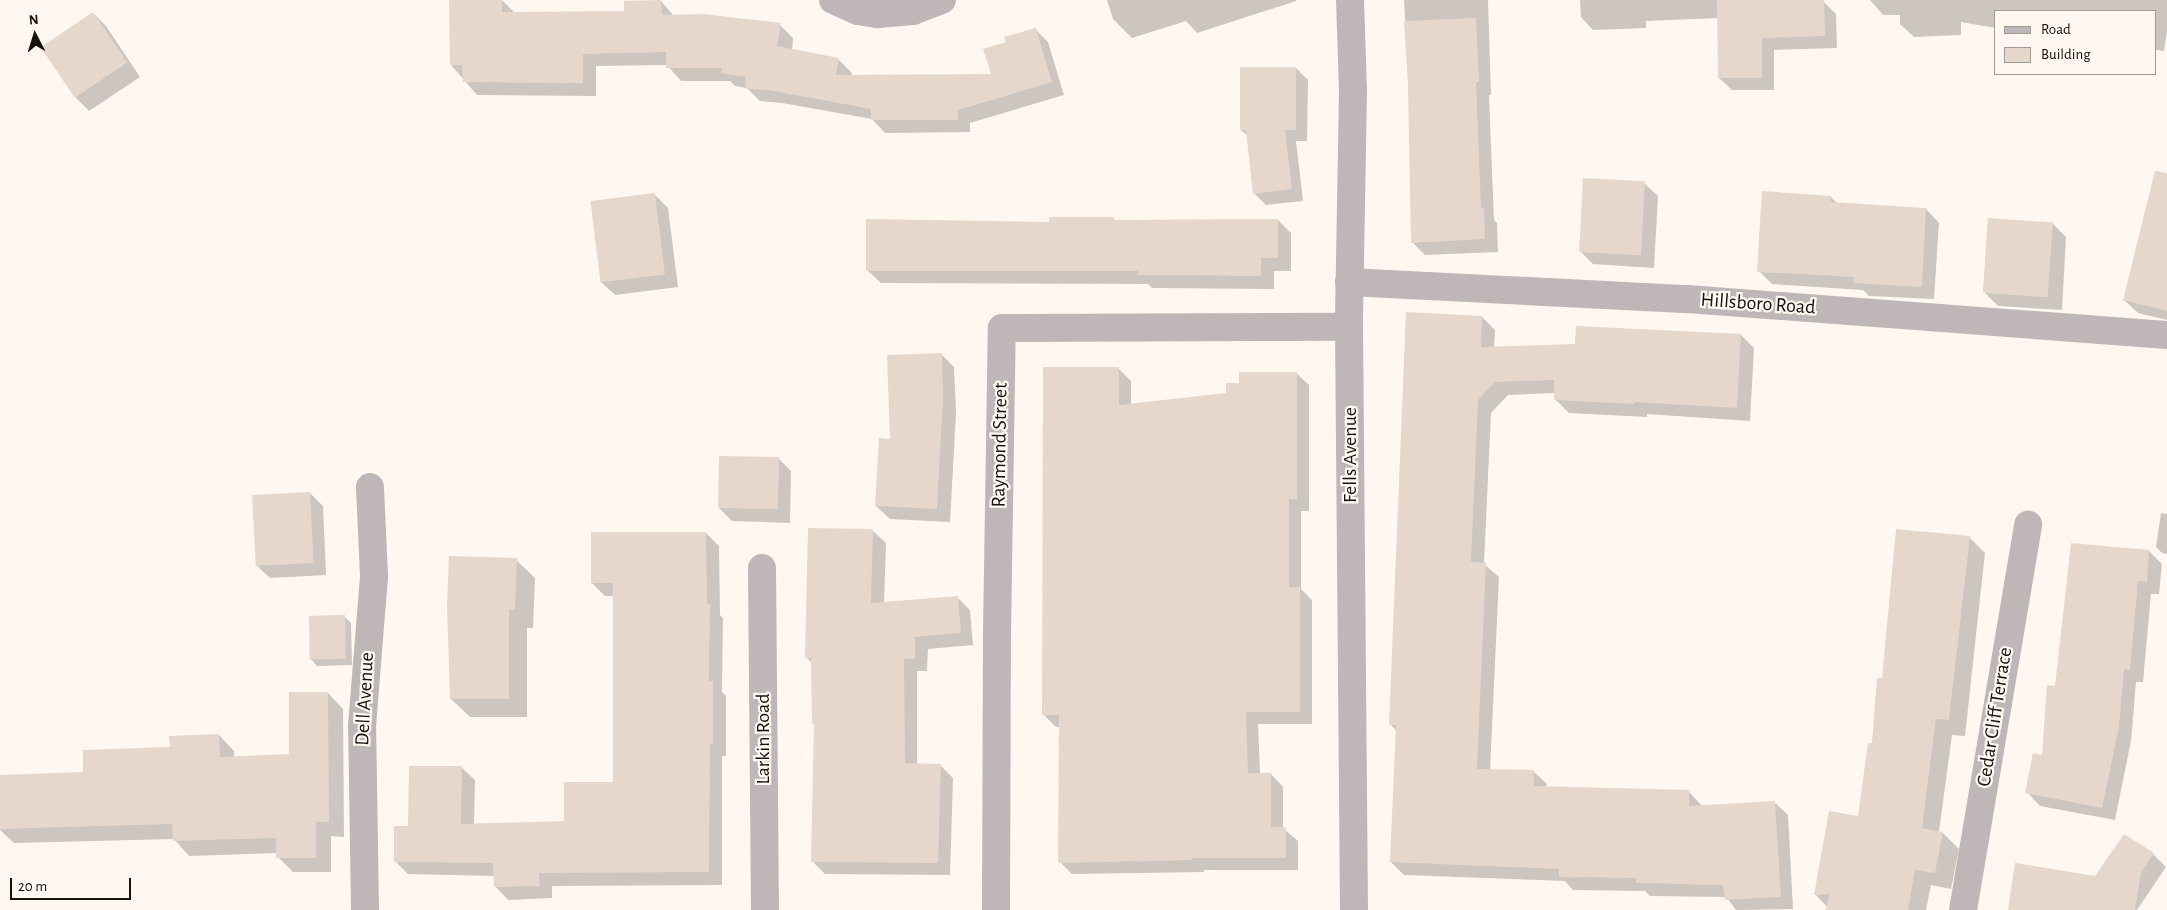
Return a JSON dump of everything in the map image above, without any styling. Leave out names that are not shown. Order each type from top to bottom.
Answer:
[{"type":"street","points":[[833,0],[858,11],[878,14],[913,11],[942,0]]},
{"type":"street","name":"Fells Avenue","points":[[1350,0],[1353,185],[1349,327],[1354,910]]},
{"type":"street","name":"Hillsboro Road","points":[[1349,282],[1698,300],[2167,335]]},
{"type":"street","name":"Raymond Street","points":[[996,910],[997,633],[1002,328],[1349,327]]},
{"type":"street","name":"Dell Avenue","points":[[364,910],[362,726],[374,576],[370,487]]},
{"type":"street","name":"Cedar Cliff Terrace","points":[[1963,910],[2028,524]]},
{"type":"street","name":"Larkin Road","points":[[762,568],[765,910]]},
{"type":"building","points":[[449,0],[502,0],[502,12],[624,11],[624,1],[661,0],[662,15],[703,14],[781,23],[777,46],[839,58],[836,75],[991,74],[983,49],[1006,42],[1004,37],[1036,28],[1052,82],[958,110],[958,120],[871,120],[871,109],[768,90],[746,89],[745,77],[721,73],[722,68],[666,68],[666,52],[583,54],[583,83],[463,82],[462,65],[450,65]]},
{"type":"building","points":[[1717,0],[1824,0],[1825,36],[1762,38],[1762,78],[1718,78]]},
{"type":"building","points":[[93,12],[127,63],[75,98],[41,47]]},
{"type":"building","points":[[1476,18],[1479,82],[1476,82],[1481,208],[1484,208],[1485,239],[1411,243],[1408,85],[1404,21]]},
{"type":"building","points":[[1240,67],[1296,67],[1296,130],[1285,130],[1292,189],[1253,194],[1246,130],[1240,130]]},
{"type":"building","points":[[2155,171],[2167,173],[2167,311],[2123,300]]},
{"type":"building","points":[[1583,178],[1645,181],[1641,255],[1579,252]]},
{"type":"building","points":[[1762,191],[1831,196],[1831,202],[1926,208],[1922,287],[1854,283],[1854,277],[1757,272]]},
{"type":"building","points":[[655,193],[665,274],[600,282],[590,201]]},
{"type":"building","points":[[1049,217],[1113,217],[1113,220],[1278,219],[1278,258],[1261,258],[1261,276],[1138,275],[1138,271],[866,271],[866,219],[1049,222]]},
{"type":"building","points":[[1988,218],[2053,223],[2048,297],[1983,293]]},
{"type":"building","points":[[1406,312],[1482,316],[1481,347],[1575,344],[1576,326],[1741,334],[1737,408],[1554,400],[1554,380],[1495,382],[1478,400],[1471,562],[1486,563],[1477,769],[1534,770],[1534,786],[1689,790],[1689,806],[1775,801],[1781,897],[1725,900],[1723,885],[1636,883],[1636,878],[1559,877],[1559,869],[1390,862],[1396,725],[1389,725]]},
{"type":"building","points":[[942,353],[943,399],[937,509],[875,506],[879,438],[890,439],[887,355]]},
{"type":"building","points":[[1043,367],[1119,367],[1119,405],[1226,393],[1226,383],[1239,383],[1239,372],[1297,372],[1297,499],[1289,499],[1289,587],[1300,587],[1300,712],[1246,712],[1248,773],[1271,773],[1271,827],[1286,827],[1286,858],[1192,858],[1192,860],[1058,863],[1059,715],[1042,715]]},
{"type":"building","points":[[719,456],[779,457],[778,509],[718,508]]},
{"type":"building","points":[[310,492],[314,563],[256,566],[252,495]]},
{"type":"building","points":[[808,528],[873,529],[871,603],[958,596],[961,633],[915,637],[915,659],[904,659],[905,763],[941,764],[938,863],[811,862],[814,724],[812,724],[811,658],[805,658]]},
{"type":"building","points":[[1896,529],[1970,536],[1949,720],[1936,719],[1922,828],[1943,832],[1935,873],[1915,870],[1908,910],[1826,910],[1829,894],[1814,895],[1829,811],[1858,816],[1868,743],[1872,743],[1877,678],[1882,678]]},
{"type":"building","points":[[591,532],[706,532],[707,604],[710,604],[709,681],[713,681],[713,744],[710,744],[709,872],[539,873],[540,886],[494,887],[493,863],[394,862],[394,826],[408,826],[409,766],[462,766],[461,824],[564,821],[564,782],[613,782],[613,583],[591,583]]},
{"type":"building","points":[[2071,543],[2149,550],[2147,582],[2138,581],[2130,670],[2124,669],[2119,727],[2102,808],[2025,793],[2033,753],[2042,755],[2047,685],[2055,686]]},
{"type":"building","points":[[449,556],[517,558],[515,610],[509,610],[509,699],[450,699],[447,605]]},
{"type":"building","points":[[345,615],[346,659],[310,660],[309,616]]},
{"type":"building","points":[[289,692],[328,692],[329,822],[316,822],[316,858],[276,858],[276,838],[173,841],[172,824],[0,829],[0,775],[83,772],[83,750],[170,747],[169,736],[219,734],[220,757],[289,754]]},
{"type":"building","points":[[2124,834],[2154,853],[2141,873],[2135,910],[2008,910],[2015,863],[2095,876]]}]
